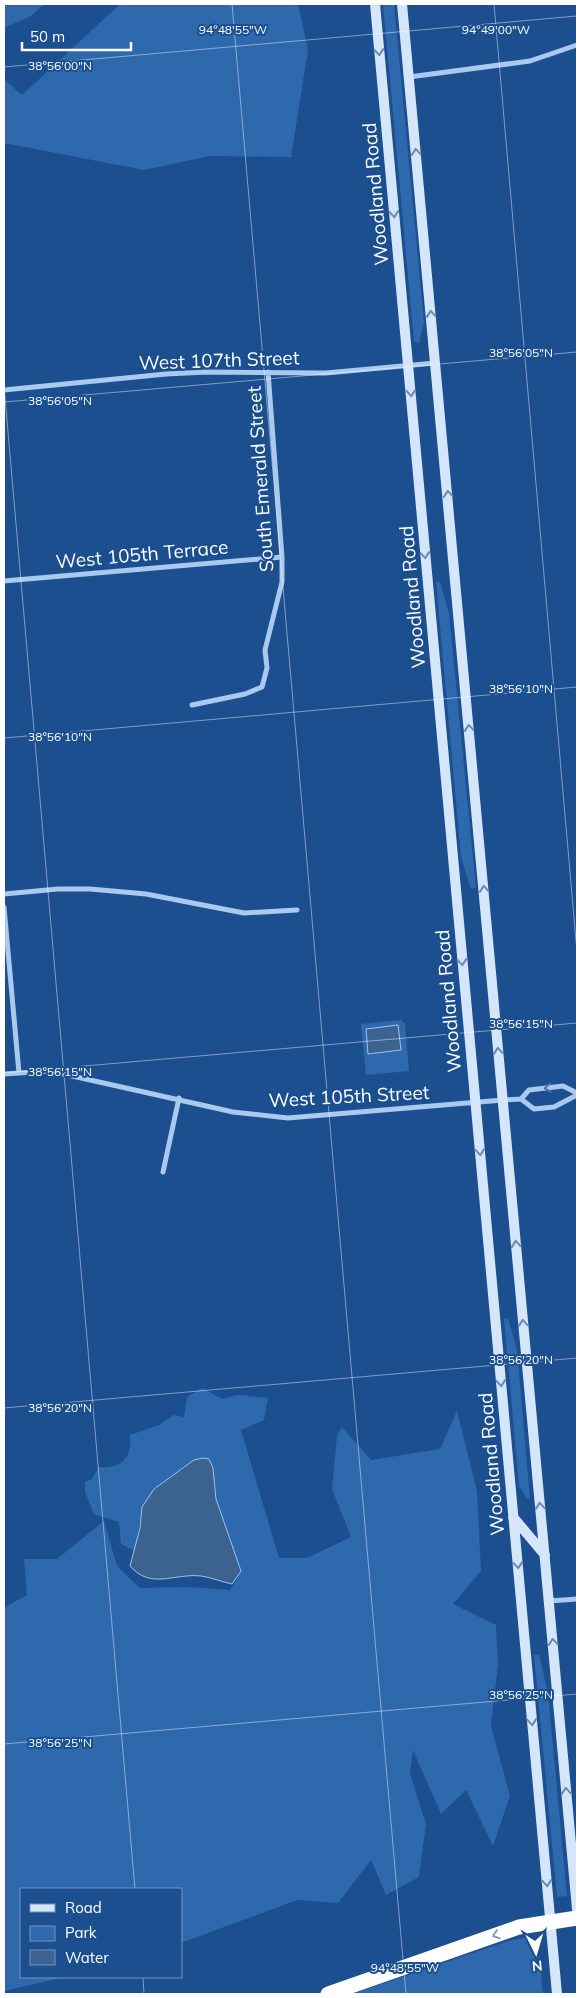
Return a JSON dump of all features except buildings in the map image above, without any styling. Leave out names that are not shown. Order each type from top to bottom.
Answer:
[{"type":"highway","points":[[328,1994],[519,1927],[577,1918]]},
{"type":"main road","name":"Woodland Road","points":[[374,4],[556,1994]]},
{"type":"main road","points":[[402,4],[577,1909]]},
{"type":"main road","points":[[513,1517],[545,1555]]},
{"type":"street","points":[[409,77],[530,60],[577,45]]},
{"type":"street","name":"West 107th Street","points":[[4,390],[166,374],[326,373],[436,362]]},
{"type":"street","name":"South Emerald Street","points":[[192,705],[245,694],[262,687],[267,668],[265,650],[282,582],[282,557],[268,372]]},
{"type":"street","name":"West 105th Terrace","points":[[4,581],[282,557]]},
{"type":"street","points":[[4,894],[58,889],[90,889],[146,894],[244,913],[297,910]]},
{"type":"street","points":[[4,907],[19,1073]]},
{"type":"street","name":"West 105th Street","points":[[4,1074],[50,1071],[250,1115],[288,1118],[521,1099],[534,1109],[554,1107],[577,1094]]},
{"type":"street","name":"West 105th Street","points":[[521,1099],[529,1090],[563,1086],[577,1094]]},
{"type":"street","points":[[163,1172],[179,1098]]},
{"type":"street","points":[[549,1601],[577,1599]]},
{"type":"green space","points":[[4,4],[44,4],[31,16],[4,28]]},
{"type":"green space","points":[[120,4],[298,4],[308,50],[291,157],[210,156],[144,170],[4,143],[4,79],[22,95]]},
{"type":"green space","points":[[383,4],[394,4],[424,322],[419,344],[414,341]]},
{"type":"green space","points":[[436,582],[440,582],[449,613],[476,888],[471,889],[461,857]]},
{"type":"green space","points":[[401,1020],[405,1024],[409,1071],[366,1075],[361,1024]]},
{"type":"green space","points":[[508,1318],[517,1350],[530,1499],[527,1499],[519,1486],[504,1319]]},
{"type":"green space","points":[[202,1388],[222,1399],[238,1395],[268,1398],[264,1420],[241,1430],[279,1558],[307,1558],[351,1537],[332,1489],[337,1436],[342,1427],[371,1460],[440,1449],[457,1411],[477,1491],[481,1571],[453,1604],[496,1625],[498,1664],[491,1726],[510,1796],[493,1846],[466,1790],[441,1814],[413,1750],[410,1774],[426,1824],[419,1877],[386,1895],[371,1860],[338,1903],[297,1900],[182,1943],[182,1888],[20,1888],[20,1978],[61,1978],[4,1991],[4,1608],[27,1595],[24,1559],[57,1559],[104,1521],[117,1566],[140,1588],[187,1587],[230,1590],[241,1571],[216,1499],[213,1468],[194,1460],[154,1489],[142,1507],[135,1551],[121,1544],[119,1522],[94,1514],[85,1492],[85,1482],[92,1479],[99,1467],[114,1466],[124,1460],[129,1450],[130,1435],[159,1425],[174,1415],[184,1417],[187,1397]]},
{"type":"green space","points":[[539,1654],[548,1693],[567,1896],[557,1897],[534,1655]]},
{"type":"green space","points":[[529,1937],[538,1943],[543,1994],[352,1994],[508,1941]]},
{"type":"water","points":[[398,1025],[401,1050],[368,1054],[366,1029]]},
{"type":"water","points":[[209,1459],[213,1468],[216,1499],[241,1571],[232,1584],[201,1576],[155,1579],[138,1573],[130,1566],[140,1528],[142,1507],[154,1489],[194,1460]]}]
